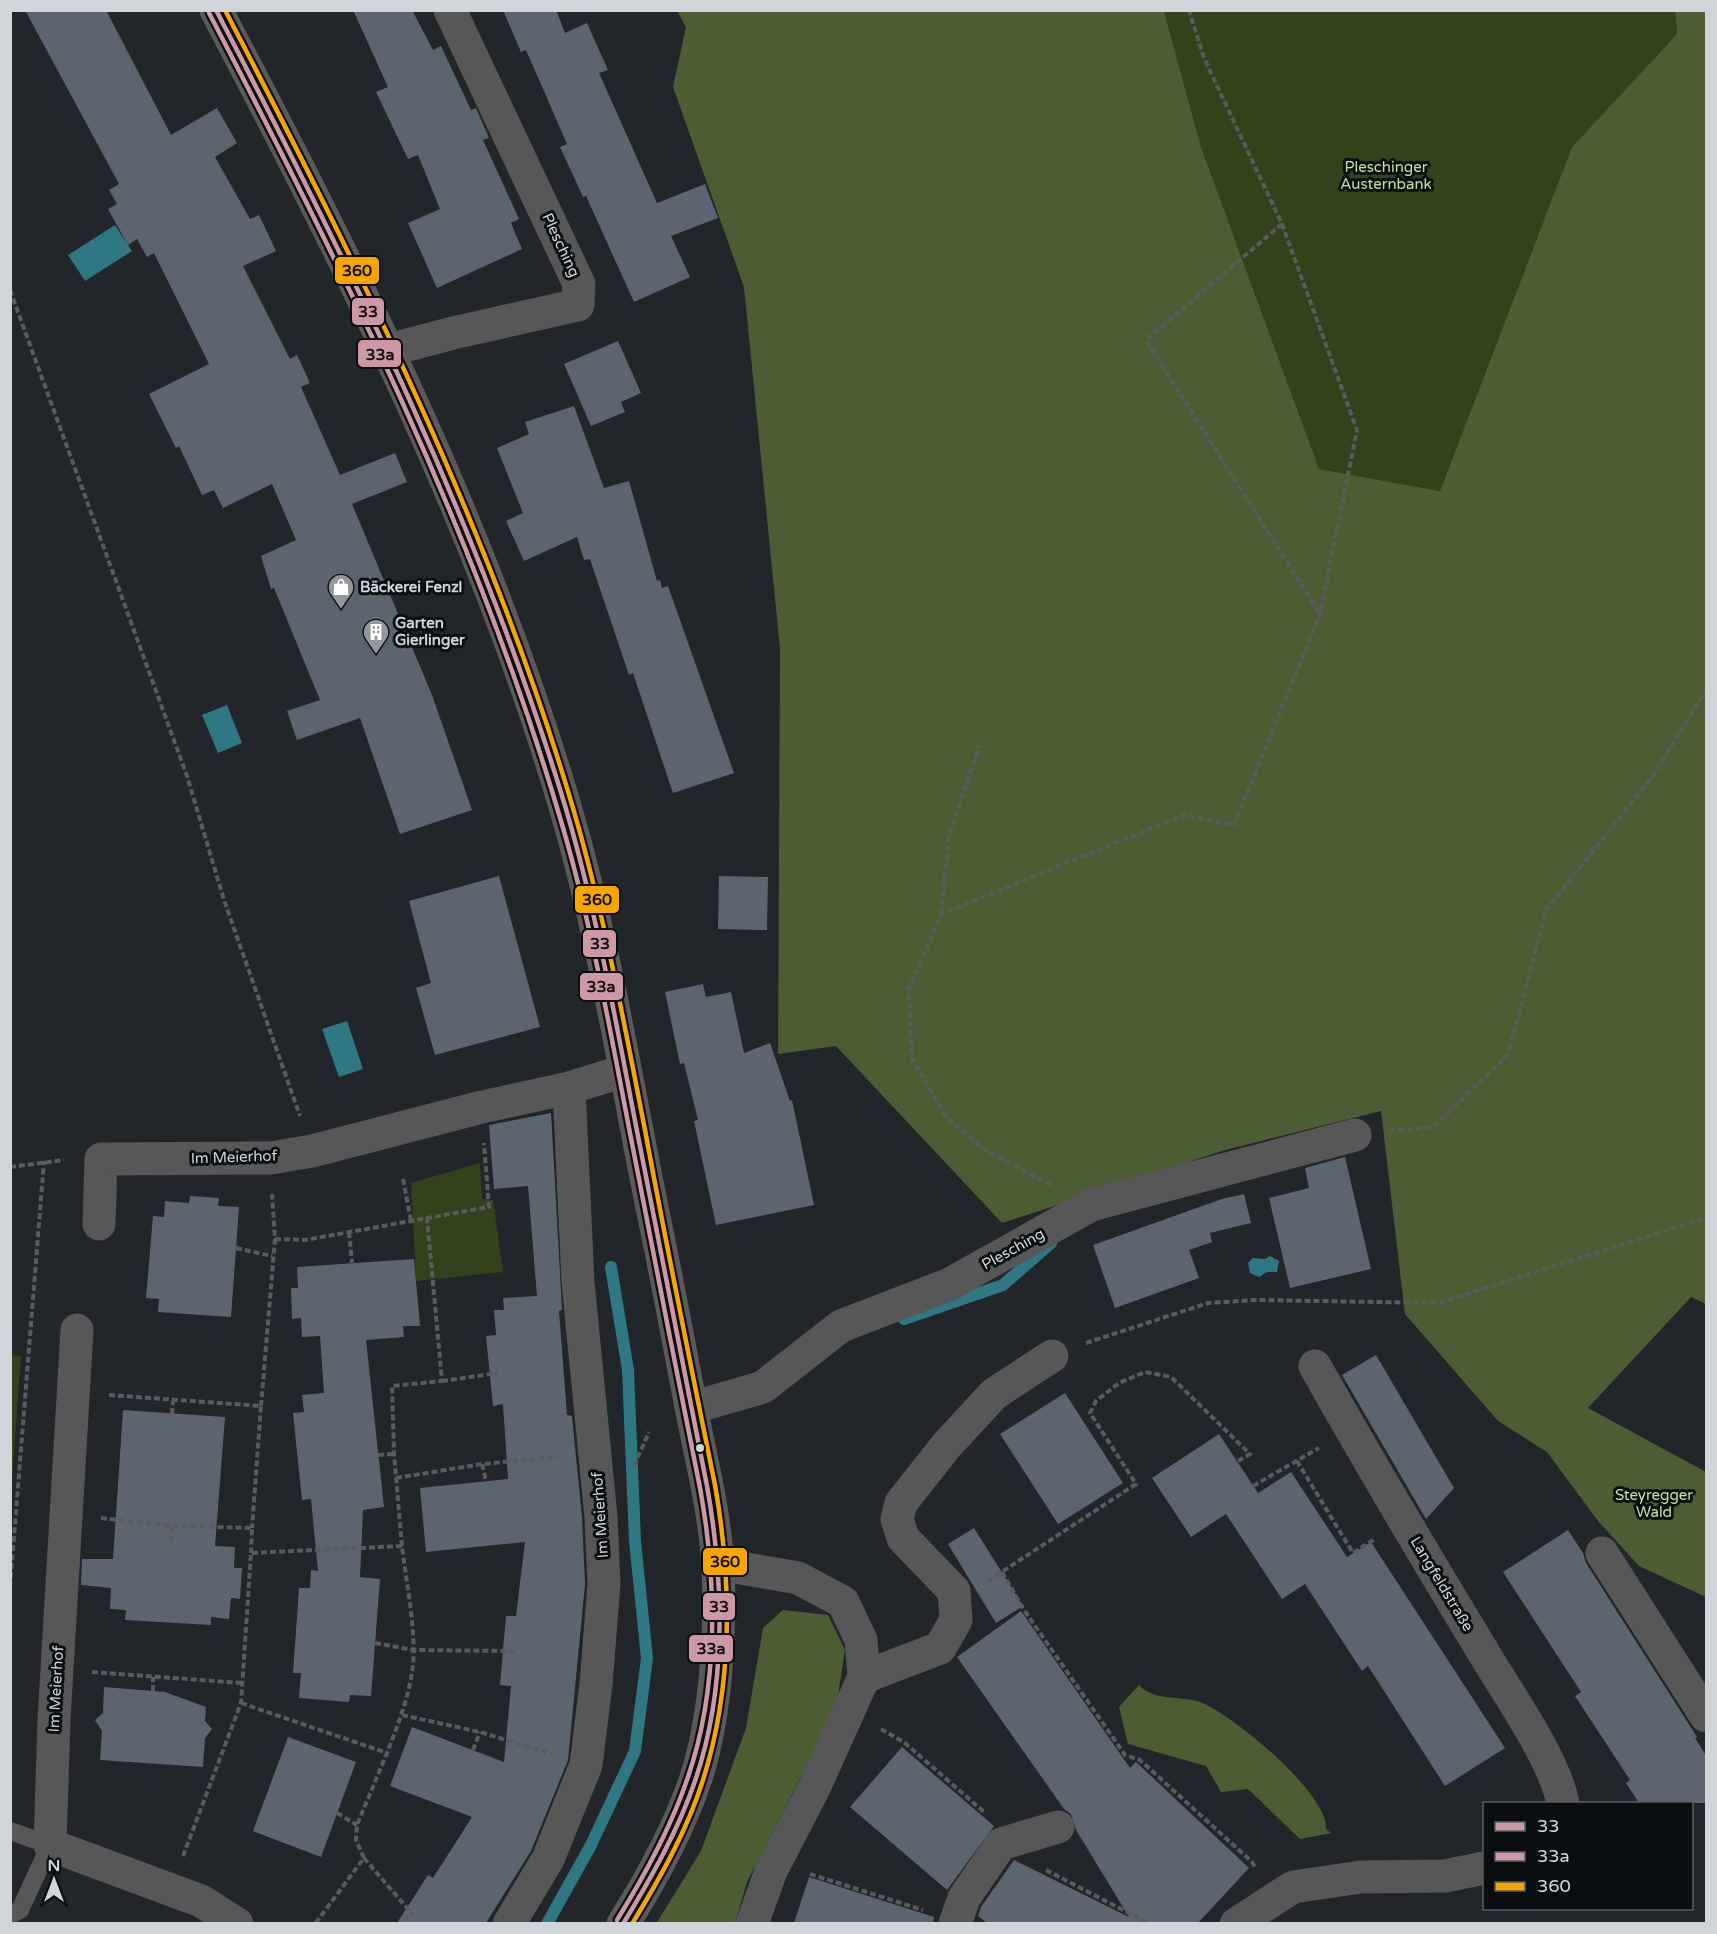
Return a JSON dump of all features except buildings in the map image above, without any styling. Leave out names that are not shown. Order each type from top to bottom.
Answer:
[{"type":"main road","points":[[216,10],[302,174],[389,350],[462,516],[541,732],[584,873],[691,1408],[718,1564],[711,1705],[697,1776],[670,1842],[623,1923]]},
{"type":"street","name":"Plesching","points":[[389,350],[578,305],[579,285],[450,10]]},
{"type":"street","name":"Im Meierhof","points":[[101,1159],[271,1158],[312,1151],[482,1107],[569,1088],[624,1071]]},
{"type":"street","name":"Im Meierhof","points":[[509,1923],[548,1859],[586,1765],[596,1684],[604,1584],[595,1454],[578,1282],[569,1088]]},
{"type":"street","name":"Plesching","points":[[691,1408],[763,1387],[842,1326],[950,1284],[1091,1205],[1355,1135]]},
{"type":"street","points":[[99,1224],[101,1159]]},
{"type":"street","name":"Im Meierhof","points":[[50,1845],[57,1670],[77,1330]]},
{"type":"street","points":[[864,1677],[940,1648],[956,1620],[954,1592],[903,1538],[897,1519],[901,1503],[946,1446],[994,1394],[1052,1356]]},
{"type":"street","name":"Langfeldstraße","points":[[1315,1366],[1403,1519],[1524,1720],[1560,1788],[1563,1802]]},
{"type":"street","points":[[1602,1553],[1707,1716]]},
{"type":"street","points":[[718,1564],[798,1578],[843,1602],[861,1641],[864,1677],[814,1788],[771,1871],[752,1923]]},
{"type":"street","points":[[954,1923],[964,1898],[1001,1844],[1058,1827]]},
{"type":"street","points":[[50,1845],[201,1901],[237,1923]]},
{"type":"street","points":[[1236,1923],[1293,1887],[1360,1877],[1445,1876],[1483,1868]]},
{"type":"lane","points":[[10,1832],[50,1845],[20,1910],[10,1915]]},
{"type":"path","points":[[941,914],[1184,815],[1234,825],[1320,614],[1357,430],[1282,224],[1204,57],[1189,10]]},
{"type":"path","points":[[1282,224],[1146,340],[1320,614]]},
{"type":"path","points":[[10,290],[187,776],[224,900],[312,1151]]},
{"type":"path","points":[[1355,1135],[1433,1127],[1508,1055],[1546,910],[1652,777],[1707,690]]},
{"type":"path","points":[[979,746],[949,836],[941,914],[909,989],[912,1058],[946,1117],[984,1149],[1091,1205]]},
{"type":"path","points":[[275,1239],[305,1240],[489,1207],[482,1107]]},
{"type":"path","points":[[168,1889],[188,1846],[241,1703],[252,1528],[275,1239],[271,1158]]},
{"type":"path","points":[[10,1167],[44,1161],[101,1159]]},
{"type":"path","points":[[10,1587],[44,1161]]},
{"type":"path","points":[[403,1179],[411,1221]]},
{"type":"path","points":[[426,1218],[442,1381]]},
{"type":"path","points":[[1052,1356],[1099,1338],[1208,1303],[1256,1300],[1438,1303],[1707,1218]]},
{"type":"path","points":[[349,1232],[352,1263]]},
{"type":"path","points":[[236,1248],[272,1256]]},
{"type":"path","points":[[984,1584],[1137,1484],[1090,1413],[1096,1401],[1119,1383],[1145,1372],[1171,1377],[1250,1454],[1238,1461]]},
{"type":"path","points":[[413,1915],[364,1858],[356,1840],[357,1825],[402,1715],[413,1671],[413,1650],[394,1454],[392,1386],[498,1373]]},
{"type":"path","points":[[75,1392],[261,1406]]},
{"type":"path","points":[[172,1414],[173,1401]]},
{"type":"path","points":[[1253,1486],[1351,1430]]},
{"type":"path","points":[[633,1469],[649,1432]]},
{"type":"path","points":[[378,1455],[394,1454]]},
{"type":"path","points":[[396,1478],[482,1464],[595,1454]]},
{"type":"path","points":[[1297,1461],[1353,1553],[1403,1519]]},
{"type":"path","points":[[482,1464],[486,1481]]},
{"type":"path","points":[[67,1515],[173,1526],[252,1528]]},
{"type":"path","points":[[171,1542],[173,1526]]},
{"type":"path","points":[[251,1553],[402,1546]]},
{"type":"path","points":[[1002,1572],[1024,1610],[1125,1755],[1140,1760],[1252,1862]]},
{"type":"path","points":[[375,1643],[413,1650],[515,1651]]},
{"type":"path","points":[[57,1670],[241,1683]]},
{"type":"path","points":[[153,1677],[153,1691]]},
{"type":"path","points":[[241,1703],[387,1753]]},
{"type":"path","points":[[402,1715],[480,1732],[586,1765]]},
{"type":"path","points":[[877,1726],[905,1743],[992,1819]]},
{"type":"path","points":[[473,1750],[480,1732]]},
{"type":"path","points":[[337,1813],[357,1825]]},
{"type":"path","points":[[315,1923],[364,1858]]},
{"type":"path","points":[[1036,1864],[1150,1923]]},
{"type":"path","points":[[801,1871],[910,1905]]},
{"type":"green space","name":"Steyregger Wald","points":[[677,11],[1164,11],[1201,147],[1319,469],[1440,491],[1572,147],[1677,34],[1675,11],[1706,11],[1706,1304],[1691,1297],[1588,1408],[1706,1472],[1706,1597],[1639,1566],[1598,1521],[1547,1452],[1498,1421],[1405,1314],[1381,1111],[1225,1150],[1002,1223],[836,1046],[778,1054],[780,649],[744,287],[673,87],[686,27]]},
{"type":"green space","name":"Pleschinger Austernbank","points":[[1164,11],[1675,11],[1677,34],[1572,147],[1440,491],[1319,469],[1201,147]]},
{"type":"green space","points":[[480,1163],[482,1199],[493,1200],[503,1272],[416,1281],[411,1183]]},
{"type":"green space","points":[[10,1355],[21,1356],[11,1494]]},
{"type":"green space","points":[[783,1610],[828,1615],[845,1650],[836,1708],[747,1882],[735,1923],[656,1924],[701,1851],[746,1728],[763,1628]]},
{"type":"green space","points":[[1139,1685],[1152,1694],[1200,1702],[1215,1709],[1255,1738],[1296,1777],[1312,1796],[1323,1814],[1326,1829],[1331,1833],[1300,1839],[1248,1789],[1221,1792],[1206,1766],[1128,1744],[1119,1707]]},
{"type":"water","points":[[115,225],[132,251],[85,281],[68,255]]},
{"type":"water","points":[[227,705],[242,743],[218,753],[202,715]]},
{"type":"water","points":[[347,1021],[363,1069],[339,1077],[322,1029]]},
{"type":"water","points":[[1270,1256],[1279,1261],[1277,1272],[1267,1272],[1259,1277],[1250,1273],[1248,1263],[1253,1258],[1265,1259]]},
{"type":"waterway","points":[[904,1319],[1003,1285],[1051,1243]]},
{"type":"waterway","points":[[547,1924],[591,1845],[635,1751],[647,1658],[635,1541],[628,1370],[611,1267]]},
{"type":"transit line","name":"33","points":[[216,10],[364,302],[454,501],[495,602],[566,809],[605,969],[707,1486],[713,1522],[719,1597],[717,1672],[713,1709],[695,1781],[681,1818],[663,1854],[623,1924]]},
{"type":"transit line","name":"360","points":[[225,10],[372,302],[462,501],[503,602],[540,704],[573,808],[613,968],[715,1485],[721,1521],[727,1596],[727,1633],[720,1708],[703,1780],[697,1799],[672,1854],[632,1924]]},
{"type":"transit line","name":"33a","points":[[209,13],[357,305],[447,503],[525,707],[580,890],[598,971],[700,1488],[706,1523],[712,1596],[710,1670],[698,1742],[688,1777],[657,1851],[617,1920]]},
{"type":"place","name":"Bäckerei Fenzl","points":[[341,610]]},
{"type":"place","name":"Garten Gierlinger","points":[[376,655]]}]
